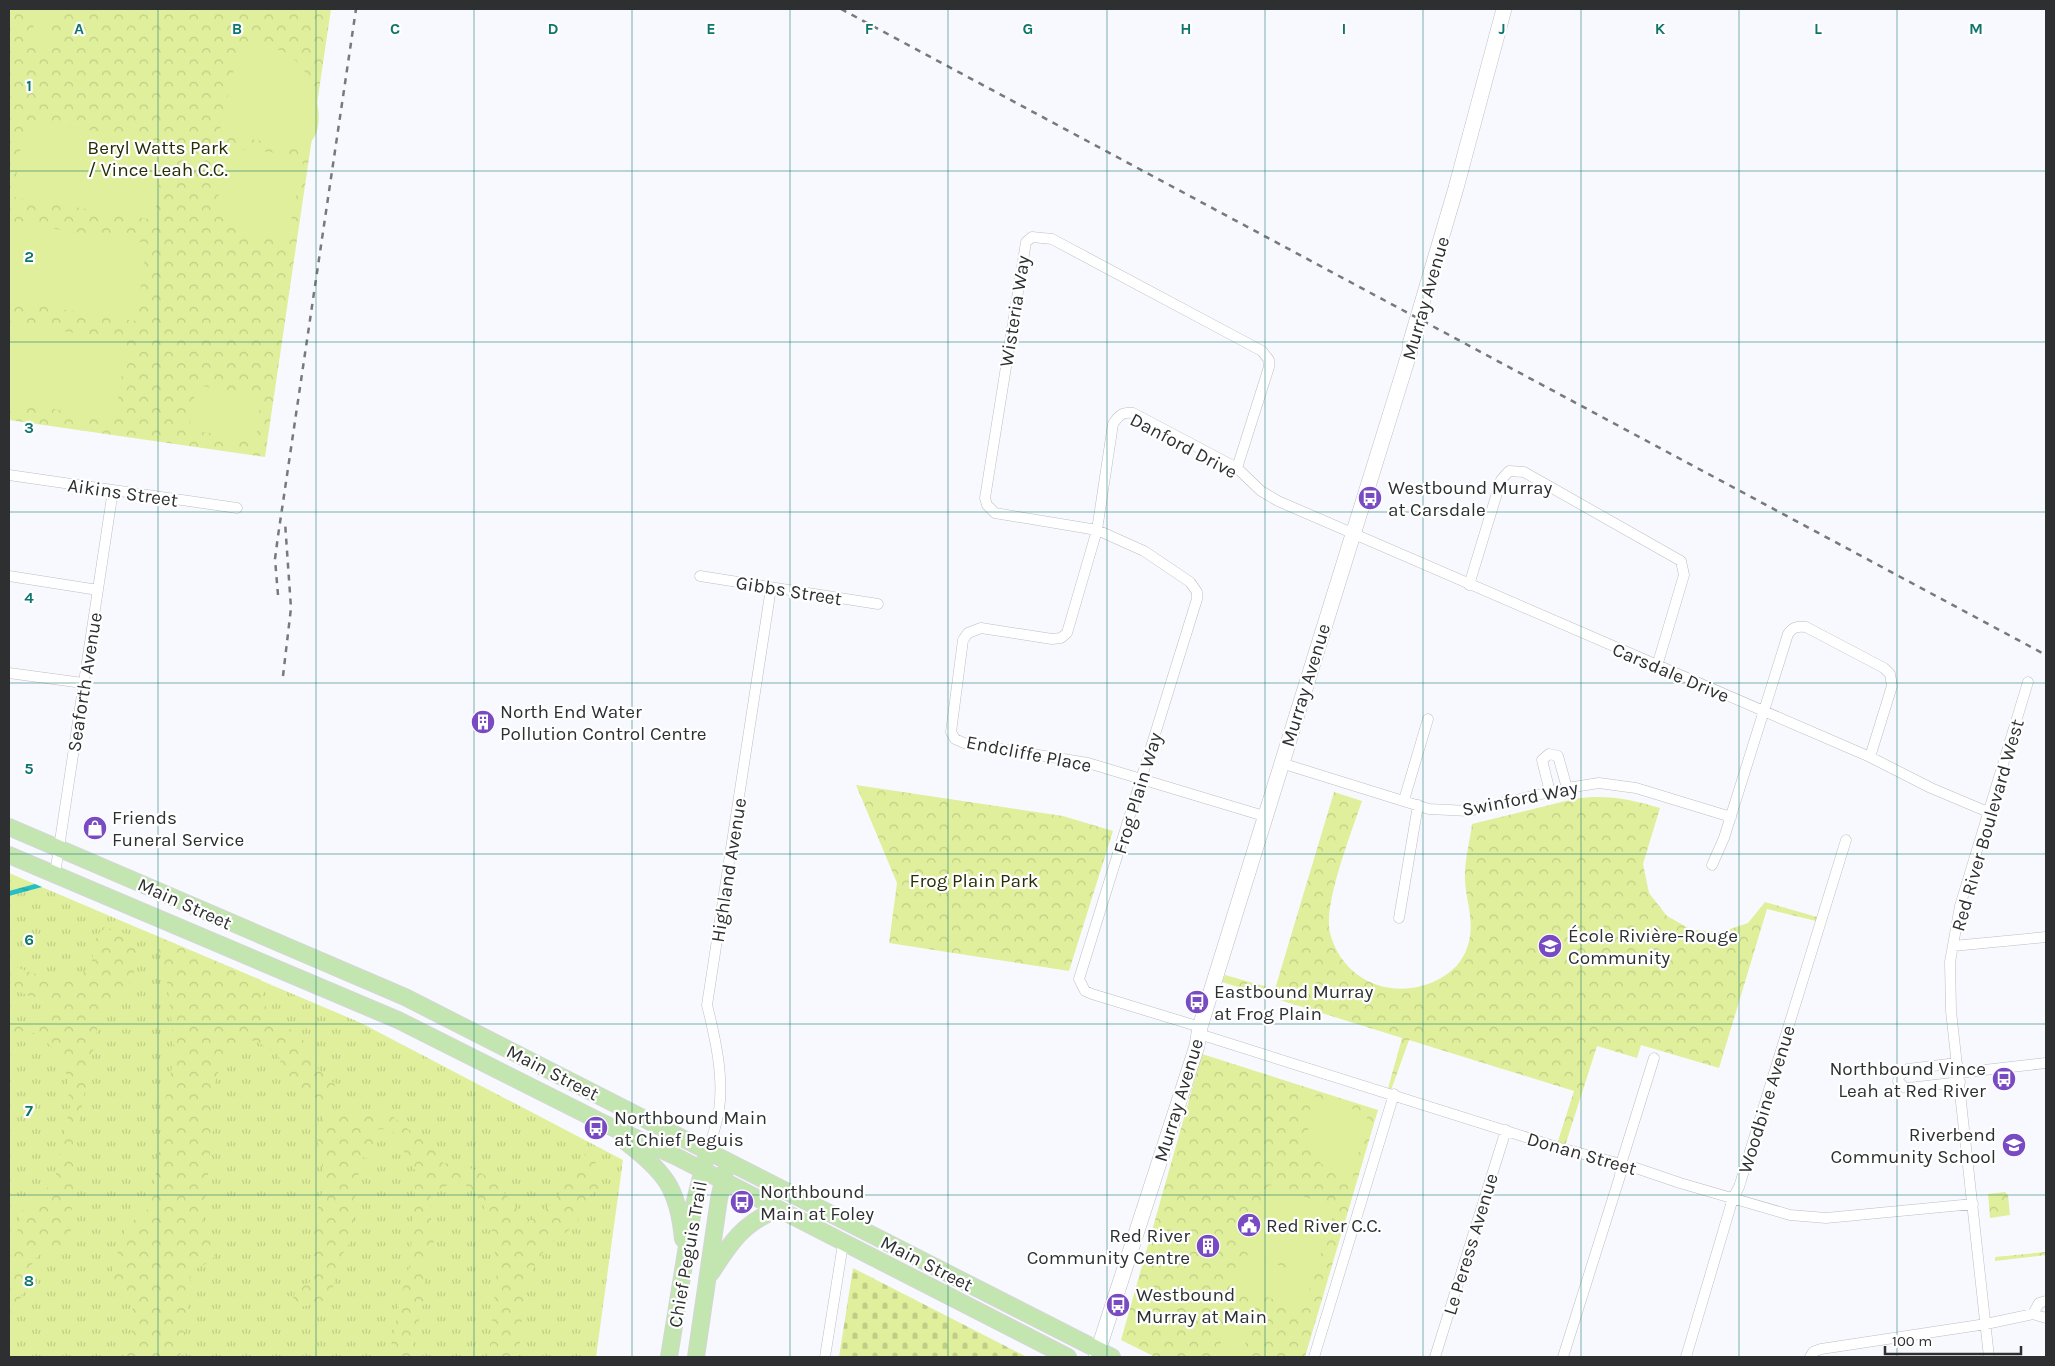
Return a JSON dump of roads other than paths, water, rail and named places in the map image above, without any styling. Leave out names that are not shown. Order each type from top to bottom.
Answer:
[{"type":"main road","name":"Main Street","points":[[9,827],[405,997],[728,1161],[1102,1355]]},
{"type":"main road","name":"Main Street","points":[[9,855],[398,1020],[703,1171],[1068,1357]]},
{"type":"main road","points":[[605,1124],[645,1155],[660,1170],[667,1182],[681,1223],[683,1264]]},
{"type":"main road","name":"Chief Peguis Trail","points":[[669,1357],[692,1209],[708,1151]]},
{"type":"main road","name":"Chief Peguis Trail","points":[[696,1357],[723,1182],[728,1161]]},
{"type":"main road","points":[[708,1280],[726,1249],[742,1231],[760,1217],[778,1210]]},
{"type":"street","name":"Murray Avenue","points":[[1102,1355],[1197,1046],[1200,1030],[1264,816],[1410,351],[1410,344],[1456,188],[1504,9]]},
{"type":"street","name":"Wisteria Way","points":[[1097,530],[995,514],[987,505],[986,498],[1024,248],[1032,237],[1052,239],[1267,355],[1269,367],[1237,468]]},
{"type":"street","name":"Danford Drive","points":[[1097,530],[1113,424],[1118,416],[1125,412],[1133,413],[1237,468],[1261,491],[1278,501],[1352,535]]},
{"type":"street","points":[[1469,585],[1501,480],[1509,471],[1524,472],[1681,561],[1684,575],[1657,666]]},
{"type":"street","name":"Aikins Street","points":[[9,475],[237,508]]},
{"type":"street","name":"Seaforth Avenue","points":[[55,874],[113,490]]},
{"type":"street","name":"Endcliffe Place","points":[[1097,530],[1069,626],[1067,632],[1061,638],[1052,639],[981,628],[968,633],[963,640],[951,732],[955,739],[1088,764],[1264,816]]},
{"type":"street","name":"Frog Plain Way","points":[[1097,530],[1144,551],[1190,582],[1197,592],[1197,599],[1079,979],[1085,991],[1092,994],[1200,1030]]},
{"type":"street","name":"Carsdale Drive","points":[[1352,535],[1870,757],[1931,788],[1988,812]]},
{"type":"street","points":[[9,576],[98,590]]},
{"type":"street","name":"Gibbs Street","points":[[700,576],[878,604]]},
{"type":"street","name":"Highland Avenue","points":[[708,1151],[718,1119],[720,1098],[714,1037],[707,1005],[771,588]]},
{"type":"street","points":[[1712,864],[1731,817],[1788,634],[1792,629],[1799,626],[1806,627],[1884,668],[1890,674],[1892,686],[1870,757]]},
{"type":"street","points":[[9,672],[84,683]]},
{"type":"street","name":"Red River Boulevard West","points":[[1989,1357],[1950,991],[1953,946],[1960,906],[2028,682]]},
{"type":"street","points":[[1404,800],[1428,719]]},
{"type":"street","points":[[1550,792],[1542,760],[1549,754],[1558,756],[1567,788]]},
{"type":"street","name":"Swinford Way","points":[[1281,764],[1437,810],[1469,811],[1567,788],[1599,783],[1617,783],[1731,817]]},
{"type":"street","points":[[1399,918],[1418,805]]},
{"type":"street","name":"Woodbine Avenue","points":[[1686,1357],[1733,1198],[1740,1187],[1846,840]]},
{"type":"street","points":[[1953,946],[2046,937]]},
{"type":"street","name":"Donan Street","points":[[1200,1030],[1560,1148],[1621,1164],[1790,1215],[1826,1218],[1973,1204]]},
{"type":"street","points":[[1562,1357],[1620,1176],[1621,1164],[1654,1058]]},
{"type":"street","points":[[1958,1072],[1910,1088],[1904,1087],[1898,1081],[1899,1076],[1908,1069],[1958,1072],[2046,1063]]},
{"type":"street","points":[[1314,1357],[1394,1094]]},
{"type":"street","name":"Le Peress Avenue","points":[[1435,1357],[1506,1130]]},
{"type":"street","points":[[825,1357],[843,1244]]},
{"type":"street","points":[[2033,1314],[2039,1303],[2046,1301]]},
{"type":"street","points":[[1810,1357],[1813,1352],[1820,1348],[1986,1324],[2033,1314],[2046,1318]]},
{"type":"water","points":[[35,884],[42,887],[9,896],[9,891]]},
{"type":"railway","points":[[278,595],[275,559],[278,536],[356,9]]},
{"type":"railway","points":[[841,9],[2046,655]]},
{"type":"railway","points":[[283,676],[291,608],[285,522]]},
{"type":"place","name":"Westbound Murray at Carsdale","points":[[1370,498]]},
{"type":"place","name":"North End Water Pollution Control Centre","points":[[483,722]]},
{"type":"place","name":"Friends Funeral Service","points":[[95,828]]},
{"type":"place","name":"École Rivière-Rouge Community","points":[[1550,946]]},
{"type":"place","name":"Eastbound Murray at Frog Plain","points":[[1197,1002]]},
{"type":"place","name":"Northbound Vince Leah at Red River","points":[[2004,1079]]},
{"type":"place","name":"Northbound Main at Chief Peguis","points":[[596,1128]]},
{"type":"place","name":"Riverbend Community School","points":[[2014,1145]]},
{"type":"place","name":"Northbound Main at Foley","points":[[742,1202]]},
{"type":"place","name":"Red River C.C.","points":[[1249,1225]]},
{"type":"place","name":"Red River Community Centre","points":[[1208,1246]]},
{"type":"place","name":"Westbound Murray at Main","points":[[1118,1305]]},
{"type":"park label","name":"Beryl Watts Park / Vince Leah C.C.","points":[[158,158]]},
{"type":"park label","name":"Frog Plain Park","points":[[974,880]]}]
